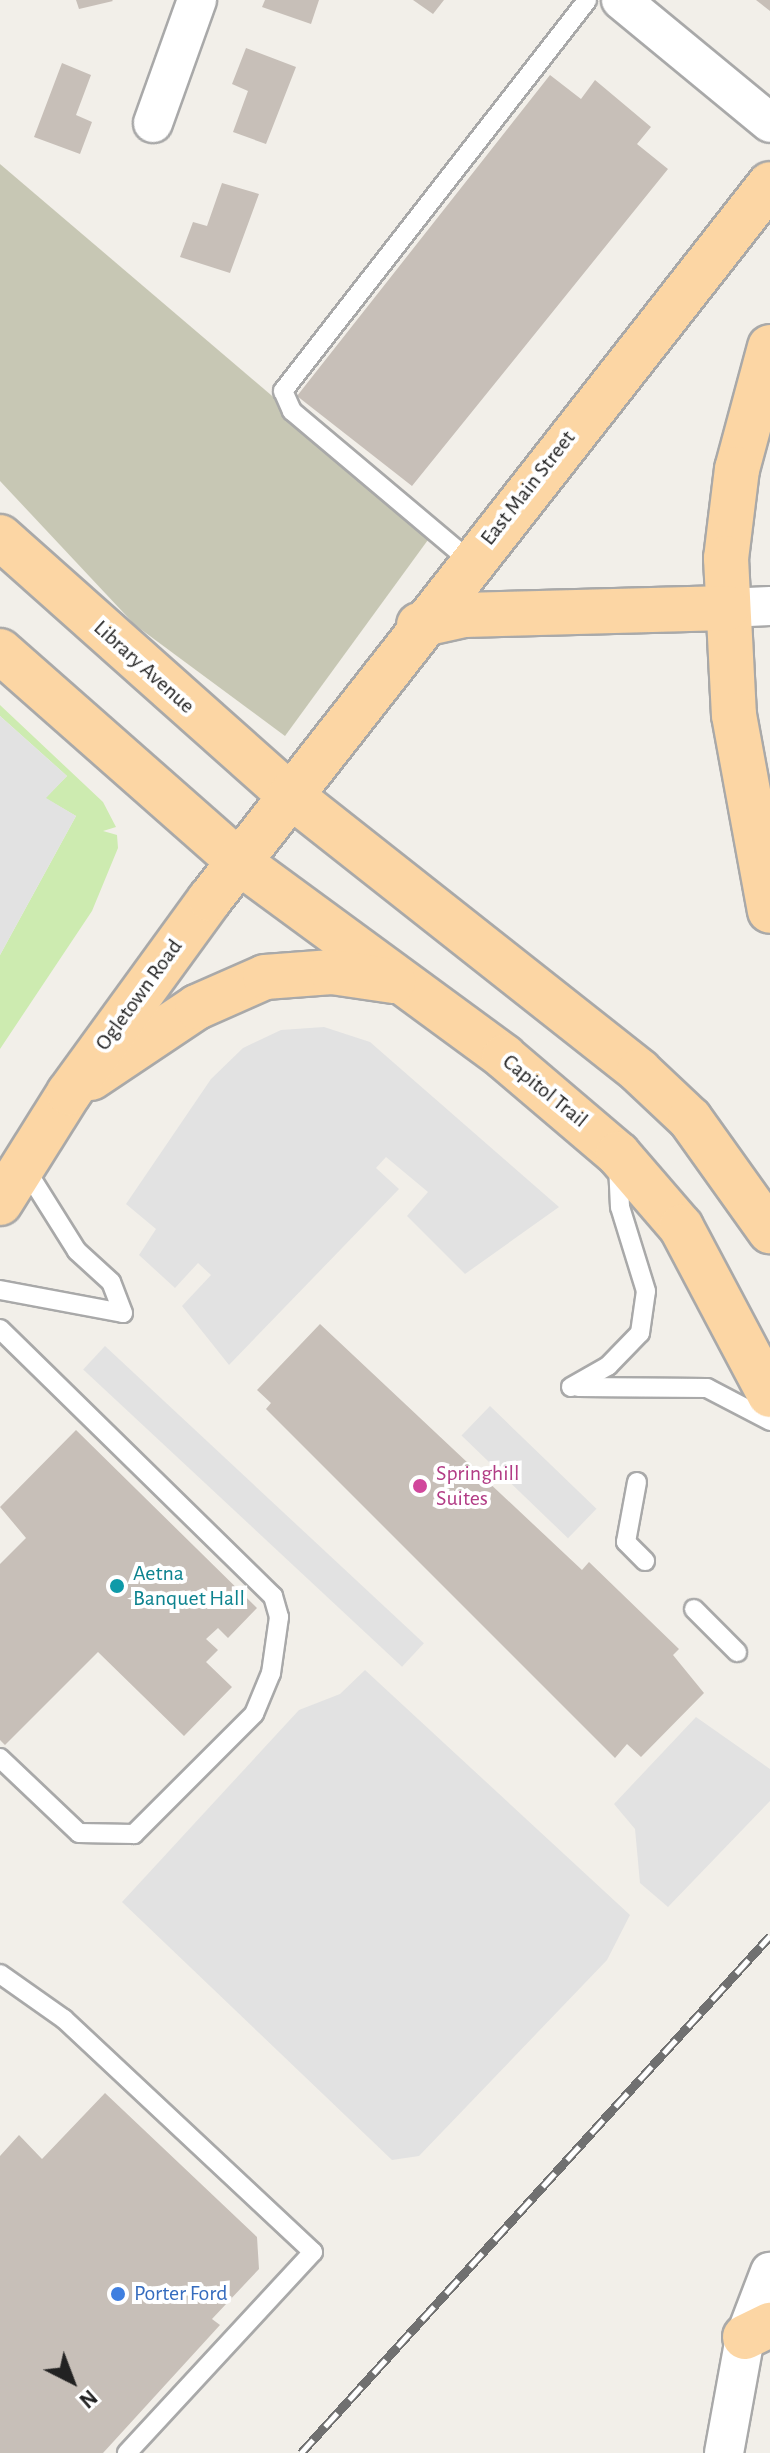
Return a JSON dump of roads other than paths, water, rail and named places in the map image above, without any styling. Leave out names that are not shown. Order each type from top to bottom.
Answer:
[{"type":"main road","name":"East Main Street","points":[[290,795],[419,625],[770,184]]},
{"type":"main road","points":[[770,347],[737,469],[727,608],[743,777],[770,911]]},
{"type":"main road","name":"Library Avenue","points":[[0,537],[290,795]]},
{"type":"main road","points":[[419,625],[464,615],[727,608]]},
{"type":"main road","points":[[0,651],[239,862]]},
{"type":"main road","points":[[290,795],[639,1071],[690,1119],[770,1231]]},
{"type":"main road","name":"Ogletown Road","points":[[0,1203],[69,1093],[290,795]]},
{"type":"main road","name":"Capitol Trail","points":[[239,862],[404,983],[618,1154],[681,1227],[770,1395]]},
{"type":"main road","points":[[69,1093],[197,1007],[265,977],[332,972],[404,983]]},
{"type":"street","points":[[153,123],[197,0]]},
{"type":"street","points":[[621,0],[770,123]]},
{"type":"street","points":[[727,608],[770,606]]},
{"type":"street","points":[[724,2453],[758,2331],[770,2272]]},
{"type":"lane","points":[[470,561],[292,411],[283,391],[587,0]]},
{"type":"lane","points":[[618,1154],[620,1207],[646,1291],[640,1333],[608,1366],[571,1387],[707,1388],[770,1421]]},
{"type":"lane","points":[[0,1290],[123,1313],[111,1282],[77,1251],[23,1165]]},
{"type":"lane","points":[[0,1329],[245,1567],[273,1596],[279,1617],[271,1673],[254,1714],[134,1834],[79,1833],[0,1758]]},
{"type":"lane","points":[[637,1482],[626,1542],[645,1561]]},
{"type":"lane","points":[[694,1609],[737,1652]]},
{"type":"lane","points":[[3,1984],[64,2019],[313,2252],[127,2453]]},
{"type":"railway","points":[[301,2453],[770,1936]]},
{"type":"place","name":"Springhill Suites","points":[[420,1486]]},
{"type":"place","name":"Aetna Banquet Hall","points":[[117,1586]]},
{"type":"place","name":"Porter Ford","points":[[118,2294]]}]
